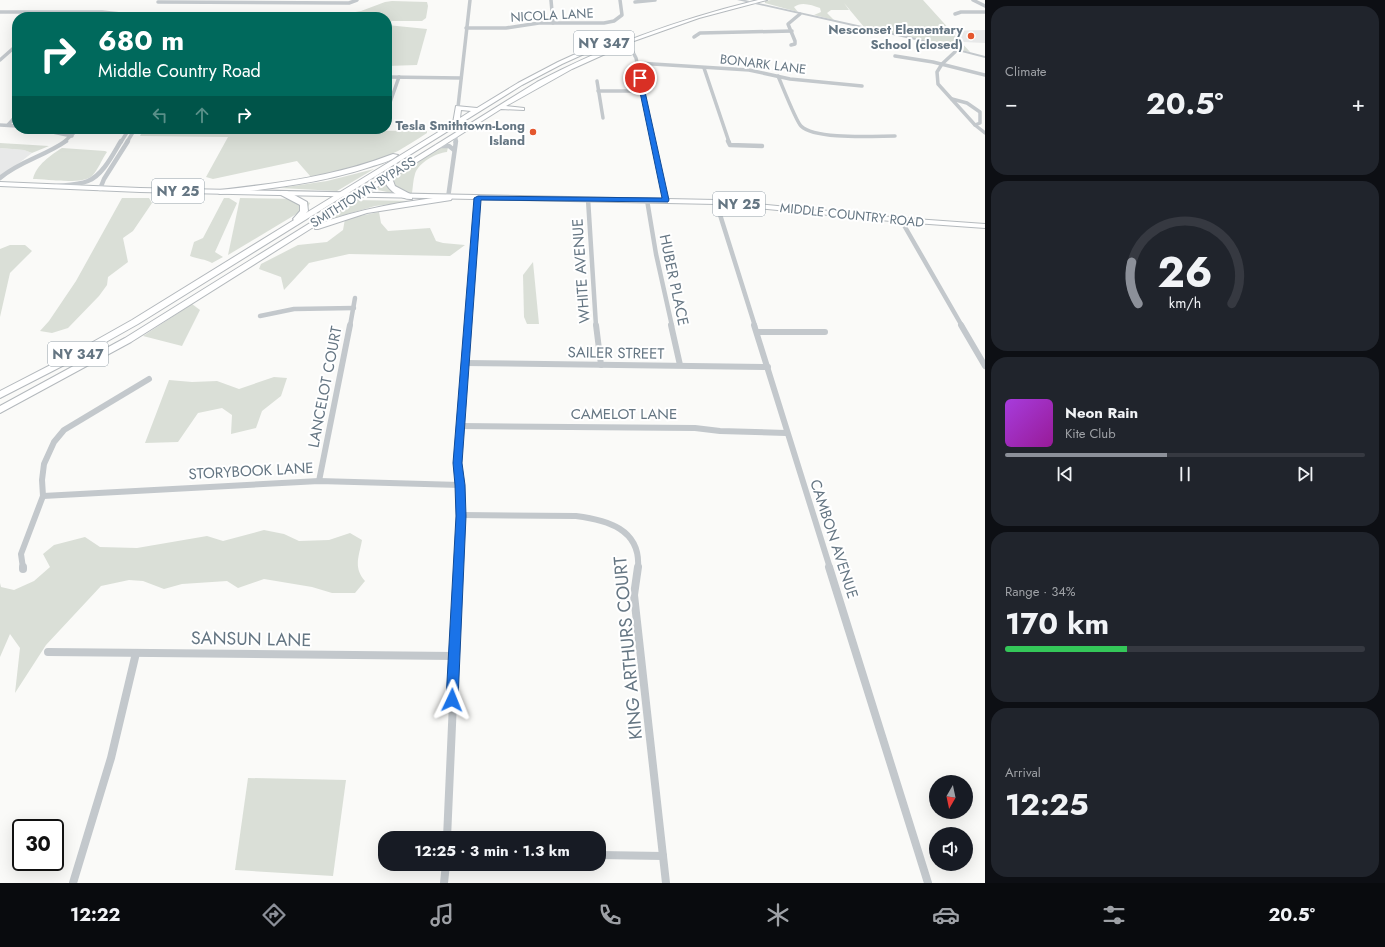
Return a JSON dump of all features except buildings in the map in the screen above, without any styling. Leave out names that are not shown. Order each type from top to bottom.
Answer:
[{"type":"main road","name":"NY 347","points":[[649,26],[741,0]]},
{"type":"main road","name":"SMITHTOWN BYPASS","points":[[0,395],[48,371],[122,330],[456,123],[550,68],[613,43],[627,41],[685,20],[764,0]]},
{"type":"main road","name":"SMITHTOWN BYPASS","points":[[0,410],[128,340],[499,107],[560,71],[613,43]]},
{"type":"main road","points":[[499,107],[522,109],[509,101]]},
{"type":"main road","points":[[456,123],[458,107],[478,110]]},
{"type":"main road","points":[[220,192],[295,184],[345,174],[386,159],[437,135]]},
{"type":"main road","points":[[388,177],[389,185],[410,200]]},
{"type":"main road","name":"NY 25","points":[[0,184],[100,189],[358,195],[410,200]]},
{"type":"main road","points":[[284,193],[302,201],[305,207],[304,212],[290,226]]},
{"type":"main road","name":"MIDDLE COUNTRY ROAD","points":[[410,200],[478,198],[716,202],[902,220],[985,226]]},
{"type":"main road","points":[[271,250],[340,218],[366,210],[410,200]]},
{"type":"street","points":[[157,4],[218,1],[348,4],[357,0]]},
{"type":"street","points":[[458,107],[470,0]]},
{"type":"street","points":[[551,0],[553,23]]},
{"type":"street","name":"NICOLA LANE","points":[[466,28],[506,28],[539,23],[604,23],[614,21],[622,14],[620,0]]},
{"type":"street","points":[[635,2],[655,0]]},
{"type":"street","points":[[741,0],[985,57]]},
{"type":"street","points":[[973,0],[985,6]]},
{"type":"street","points":[[0,12],[102,12]]},
{"type":"street","points":[[955,14],[961,12],[985,12]]},
{"type":"street","points":[[791,45],[795,44],[795,41],[788,24],[800,14]]},
{"type":"street","points":[[694,37],[700,33],[792,31]]},
{"type":"street","points":[[627,41],[629,47]]},
{"type":"street","points":[[613,43],[629,47],[634,51],[666,200]]},
{"type":"street","points":[[0,60],[12,49]]},
{"type":"street","points":[[957,50],[942,64],[937,72],[936,78],[938,84],[975,125],[985,133]]},
{"type":"street","points":[[895,56],[942,64],[985,75]]},
{"type":"street","name":"BONARK LANE","points":[[637,64],[749,70],[802,80],[862,86]]},
{"type":"street","points":[[704,68],[730,145],[762,146]]},
{"type":"street","points":[[778,76],[801,126],[806,130],[833,135],[895,136]]},
{"type":"street","points":[[392,77],[461,78]]},
{"type":"street","points":[[392,97],[399,77]]},
{"type":"street","points":[[597,81],[603,118]]},
{"type":"street","points":[[598,91],[642,91]]},
{"type":"street","points":[[952,99],[961,100],[973,106],[980,112],[980,123],[975,125]]},
{"type":"street","points":[[8,125],[12,121]]},
{"type":"street","points":[[0,125],[12,125]]},
{"type":"street","points":[[448,198],[457,133]]},
{"type":"street","points":[[62,134],[72,136]]},
{"type":"street","points":[[48,187],[77,184],[92,180],[103,167],[126,134]]},
{"type":"street","points":[[100,189],[104,179],[132,134]]},
{"type":"street","points":[[0,178],[20,164],[43,154],[72,136]]},
{"type":"street","points":[[437,146],[449,146],[454,150]]},
{"type":"street","points":[[447,831],[461,516],[460,485],[457,463],[478,198]]},
{"type":"street","name":"WHITE AVENUE","points":[[588,199],[596,317],[601,365]]},
{"type":"street","name":"HUBER PLACE","points":[[647,200],[656,254],[680,365]]},
{"type":"street","name":"CAMBON AVENUE","points":[[716,202],[768,367],[786,433],[864,675],[928,883]]},
{"type":"street","points":[[902,220],[985,366]]},
{"type":"street","name":"LANCELOT COURT","points":[[319,481],[355,298]]},
{"type":"street","points":[[260,316],[286,309],[354,308]]},
{"type":"street","points":[[757,332],[825,332]]},
{"type":"street","name":"SAILER STREET","points":[[464,363],[768,367]]},
{"type":"street","points":[[23,569],[21,554],[43,496],[42,480],[44,464],[54,442],[64,430],[149,379]]},
{"type":"street","name":"CAMELOT LANE","points":[[461,426],[695,428],[720,432],[786,433]]},
{"type":"street","name":"STORYBOOK LANE","points":[[43,496],[319,481],[460,485]]},
{"type":"street","name":"KING ARTHURS COURT","points":[[461,516],[589,516],[610,523],[622,530],[633,542],[638,557],[634,596],[666,883]]},
{"type":"street","name":"SANSUN LANE","points":[[48,652],[454,656]]},
{"type":"street","points":[[73,883],[111,758],[136,653]]},
{"type":"street","points":[[606,855],[663,856]]},
{"type":"street","points":[[444,883],[445,871]]},
{"type":"shaded area","points":[[923,0],[970,52],[864,27],[844,3],[849,10],[831,10],[827,13],[834,20],[814,15],[821,12],[820,8],[814,6],[807,4],[797,5],[794,7],[798,12],[765,3],[765,1]]},
{"type":"shaded area","points":[[385,2],[427,2],[428,6],[426,18],[422,21],[392,21],[392,12],[355,12]]},
{"type":"shaded area","points":[[392,26],[427,29],[417,65],[392,66]]},
{"type":"shaded area","name":"Nesconset Elementary School (closed)","points":[[985,30],[985,43],[963,42],[952,31]]},
{"type":"shaded area","points":[[392,131],[427,131],[427,133],[388,156],[355,167],[322,175],[311,177],[297,161],[213,179],[206,177],[228,137],[140,136],[141,134],[392,134]]},
{"type":"shaded area","points":[[0,143],[49,146],[32,153],[24,150],[0,148]]},
{"type":"shaded area","points":[[440,146],[448,147],[447,152],[433,156],[420,166],[414,176],[412,193],[387,192],[378,190],[377,187],[379,185]]},
{"type":"shaded area","points":[[0,148],[24,150],[32,153],[0,178]]},
{"type":"shaded area","points":[[62,148],[107,152],[94,174],[87,179],[64,181],[33,179],[37,169],[49,157]]},
{"type":"shaded area","points":[[374,169],[337,191],[280,188],[327,181]]},
{"type":"shaded area","points":[[122,198],[149,198],[152,203],[133,231],[123,238],[128,262],[108,277],[107,285],[99,296],[68,328],[52,333],[40,331],[49,321],[76,281]]},
{"type":"shaded area","points":[[224,198],[229,198],[237,203],[215,252],[223,257],[212,263],[190,256],[194,242],[203,238]]},
{"type":"shaded area","points":[[240,198],[301,199],[310,203],[308,207],[228,255]]},
{"type":"shaded area","points":[[353,200],[416,201],[375,206],[317,223]]},
{"type":"shaded area","points":[[379,212],[381,223],[388,231],[430,228],[436,241],[465,245],[450,256],[349,254],[309,263],[284,290],[281,277],[259,269],[261,264],[298,245],[327,242],[343,230],[345,219]]},
{"type":"shaded area","points":[[10,245],[25,245],[32,251],[10,273],[0,317],[0,249]]},
{"type":"shaded area","points":[[533,262],[539,324],[527,324],[524,317],[523,275]]},
{"type":"shaded area","points":[[192,304],[200,310],[182,346],[143,336]]},
{"type":"shaded area","points":[[274,377],[287,378],[281,396],[262,411],[256,428],[231,434],[232,415],[222,408],[198,413],[178,442],[145,443],[169,380],[192,382],[217,381],[239,389]]},
{"type":"shaded area","points":[[264,530],[284,534],[299,541],[329,540],[350,533],[362,540],[358,557],[358,566],[361,576],[365,581],[355,593],[332,593],[312,587],[264,579],[238,588],[227,581],[182,584],[164,589],[143,581],[129,580],[101,586],[46,645],[15,693],[20,648],[10,634],[0,657],[0,583],[1,587],[14,590],[34,581],[50,567],[43,554],[54,545],[85,537],[100,547],[137,548],[207,536],[223,541]]},
{"type":"shaded area","points":[[248,778],[346,780],[333,876],[235,870]]},
{"type":"place","name":"Nesconset Elementary School (closed)","points":[[971,36]]},
{"type":"place","name":"Tesla Smithtown-Long Island","points":[[533,132]]},
{"type":"route","points":[[452,700],[461,516],[460,485],[457,463],[478,198],[666,200],[640,78]]}]
